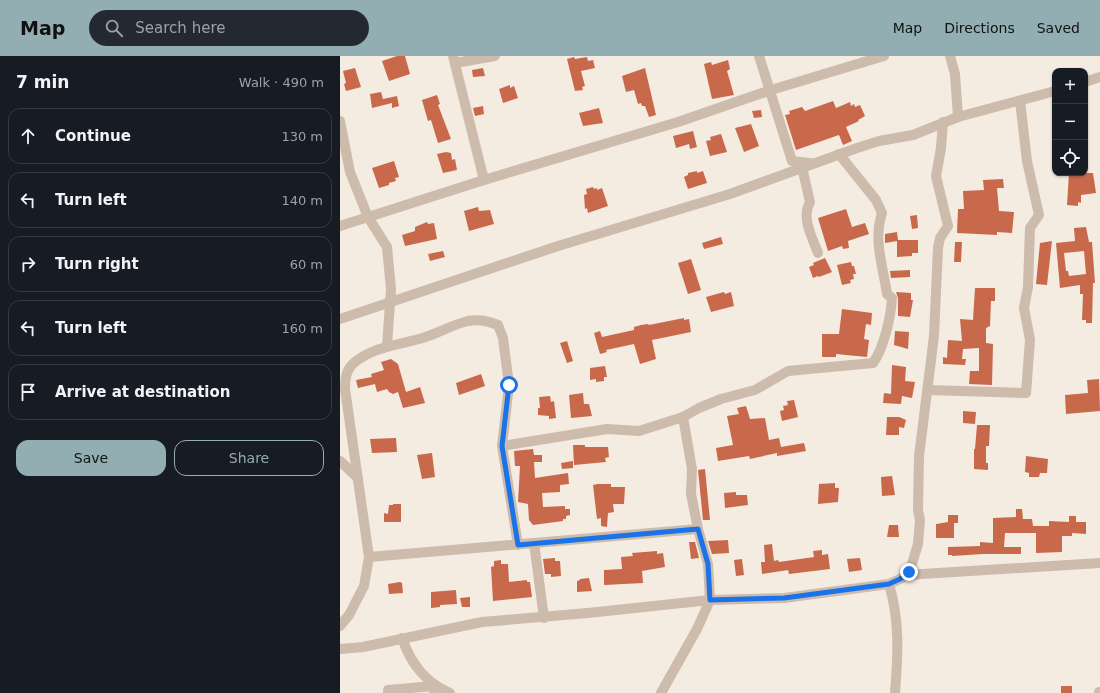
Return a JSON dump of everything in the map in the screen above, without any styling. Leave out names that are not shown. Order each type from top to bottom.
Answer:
[{"type":"street","points":[[484,180],[454,60],[495,56]]},
{"type":"street","points":[[759,56],[771,90],[792,161],[813,163]]},
{"type":"street","points":[[340,226],[484,180],[678,122],[771,90],[884,56]]},
{"type":"street","points":[[950,56],[955,74],[958,117]]},
{"type":"street","points":[[1088,81],[1100,77]]},
{"type":"street","points":[[340,319],[390,304],[558,246],[730,194],[813,163],[879,141],[914,135],[958,117],[1052,92]]},
{"type":"street","points":[[928,390],[1026,393],[1030,340],[1024,308],[1028,287],[1031,239],[1030,228],[1039,215],[1029,176],[1020,101]]},
{"type":"street","points":[[340,121],[350,172],[368,217],[387,247],[390,282],[387,346]]},
{"type":"street","points":[[906,575],[911,567],[918,544],[920,520],[918,510],[919,456],[935,329],[938,248],[940,238],[948,226],[936,176],[941,148],[943,122]]},
{"type":"street","points":[[502,446],[607,429],[639,430],[683,417],[699,408],[721,399],[755,390],[788,371],[870,364],[875,361],[880,351],[890,316],[892,298],[887,294],[879,255],[878,225],[882,212],[876,200],[839,154]]},
{"type":"street","points":[[802,167],[810,202],[806,210],[808,227],[818,253]]},
{"type":"street","points":[[340,626],[349,614],[364,586],[369,557],[345,390],[346,378],[348,369],[355,362],[387,346],[419,339],[468,322],[486,320],[498,325],[503,338],[509,385],[502,446],[518,545]]},
{"type":"street","points":[[660,693],[697,629],[710,600],[708,564],[698,529],[691,494],[692,469],[683,417]]},
{"type":"street","points":[[340,461],[358,478]]},
{"type":"street","points":[[369,557],[698,529]]},
{"type":"street","points":[[534,543],[544,618]]},
{"type":"street","points":[[340,649],[363,647],[482,622],[544,618],[710,600],[784,598],[889,584],[906,575],[1100,563]]},
{"type":"street","points":[[889,584],[894,601],[898,628],[895,693]]},
{"type":"street","points":[[402,638],[409,657],[434,690]]},
{"type":"street","points":[[386,692],[434,690],[450,693]]},
{"type":"building","points":[[397,56],[405,56],[410,74],[389,81],[382,61]]},
{"type":"building","points":[[574,57],[575,59],[587,57],[588,61],[593,60],[595,68],[581,71],[585,86],[582,87],[583,90],[575,91],[567,59]]},
{"type":"building","points":[[728,60],[730,69],[727,71],[734,95],[712,99],[704,64],[711,62],[712,65]]},
{"type":"building","points":[[355,68],[361,87],[346,91],[343,71]]},
{"type":"building","points":[[483,68],[485,76],[473,77],[472,70]]},
{"type":"building","points":[[645,68],[656,115],[649,117],[645,106],[642,106],[641,103],[638,104],[634,90],[626,92],[622,76]]},
{"type":"building","points":[[510,85],[510,88],[514,86],[518,98],[503,103],[499,89]]},
{"type":"building","points":[[381,92],[383,99],[397,96],[399,106],[392,108],[392,103],[372,108],[370,94]]},
{"type":"building","points":[[437,95],[440,104],[438,105],[451,139],[438,143],[431,120],[428,121],[422,100]]},
{"type":"building","points":[[833,101],[836,108],[850,102],[851,106],[854,104],[855,107],[860,105],[865,116],[858,120],[859,121],[846,127],[852,141],[843,145],[839,135],[796,150],[785,115],[790,114],[789,111],[802,107],[805,111]]},
{"type":"building","points":[[483,106],[484,114],[475,116],[473,108]]},
{"type":"building","points":[[599,108],[603,123],[583,126],[579,113]]},
{"type":"building","points":[[761,110],[762,117],[754,118],[752,111]]},
{"type":"building","points":[[751,124],[759,146],[744,152],[735,128]]},
{"type":"building","points":[[693,131],[697,147],[690,149],[689,144],[676,148],[673,136]]},
{"type":"building","points":[[721,134],[727,152],[710,156],[706,141],[711,140],[710,137]]},
{"type":"building","points":[[446,152],[451,153],[452,160],[455,159],[457,170],[443,173],[437,154]]},
{"type":"building","points":[[394,161],[399,177],[395,178],[396,181],[389,183],[389,185],[379,188],[372,168]]},
{"type":"building","points":[[697,171],[697,173],[703,171],[707,183],[688,189],[684,177],[688,175],[688,173]]},
{"type":"building","points":[[1088,173],[1093,173],[1096,193],[1081,195],[1081,203],[1078,202],[1078,206],[1067,205],[1069,176],[1088,176]]},
{"type":"building","points":[[1003,179],[1004,188],[997,188],[999,211],[1014,212],[1012,233],[997,232],[997,235],[957,233],[958,209],[964,209],[963,191],[984,190],[983,180]]},
{"type":"building","points":[[593,187],[594,189],[597,188],[597,190],[602,188],[608,206],[588,213],[587,208],[585,209],[584,195],[587,194],[586,189]]},
{"type":"building","points":[[478,207],[479,211],[490,210],[494,224],[469,231],[464,211]]},
{"type":"building","points":[[846,209],[852,227],[865,223],[869,234],[848,241],[849,248],[843,249],[842,246],[828,251],[818,218]]},
{"type":"building","points":[[917,215],[918,228],[912,229],[910,216]]},
{"type":"building","points":[[427,222],[428,224],[434,223],[437,239],[405,246],[402,235],[415,231],[415,227]]},
{"type":"building","points":[[1086,227],[1089,242],[1092,242],[1095,283],[1093,283],[1092,323],[1086,323],[1086,320],[1082,320],[1083,294],[1080,294],[1080,285],[1060,288],[1056,243],[1075,241],[1074,228]],"holes":[[[1084,251],[1086,274],[1069,276],[1068,271],[1066,271],[1064,253]]]},
{"type":"building","points":[[897,232],[898,240],[918,240],[918,253],[912,253],[912,256],[897,257],[897,241],[885,243],[885,234]]},
{"type":"building","points":[[721,237],[723,244],[704,249],[702,243]]},
{"type":"building","points":[[1052,241],[1047,285],[1036,284],[1040,243]]},
{"type":"building","points":[[955,242],[962,242],[961,262],[954,262]]},
{"type":"building","points":[[443,251],[445,257],[430,261],[428,254]]},
{"type":"building","points":[[825,258],[832,272],[813,278],[809,267],[814,265],[813,263]]},
{"type":"building","points":[[691,259],[701,290],[688,294],[678,263]]},
{"type":"building","points":[[851,262],[852,266],[854,266],[856,274],[853,274],[854,279],[850,280],[851,283],[842,285],[837,265]]},
{"type":"building","points":[[910,270],[910,277],[891,278],[890,271]]},
{"type":"building","points":[[975,288],[995,288],[995,301],[991,301],[990,326],[986,328],[986,343],[993,344],[992,385],[969,384],[970,371],[979,371],[979,348],[963,349],[962,359],[966,359],[965,365],[943,364],[943,357],[947,358],[948,340],[962,341],[960,319],[973,320]]},
{"type":"building","points":[[724,292],[725,294],[731,292],[734,306],[711,312],[706,297]]},
{"type":"building","points":[[896,292],[911,293],[911,300],[913,300],[910,317],[898,316],[898,298]]},
{"type":"building","points":[[842,309],[872,313],[871,325],[866,324],[864,339],[869,340],[867,357],[836,354],[836,357],[822,357],[822,334],[839,334]]},
{"type":"building","points":[[684,318],[684,320],[689,319],[691,332],[652,340],[656,359],[640,364],[634,344],[606,350],[607,352],[600,354],[594,333],[600,331],[602,337],[634,330],[634,327],[641,325],[649,325]]},
{"type":"building","points":[[895,331],[909,332],[908,349],[894,345]]},
{"type":"building","points":[[567,341],[573,361],[567,363],[560,343]]},
{"type":"building","points":[[391,359],[398,364],[406,392],[420,387],[425,403],[403,408],[398,392],[393,394],[387,389],[377,392],[375,384],[358,388],[356,380],[372,377],[371,374],[384,370],[381,362]]},
{"type":"building","points":[[892,365],[906,367],[905,381],[915,382],[912,398],[902,396],[901,404],[883,403],[884,393],[891,394]]},
{"type":"building","points":[[605,366],[607,377],[604,377],[604,381],[596,382],[596,379],[590,380],[590,368]]},
{"type":"building","points":[[481,374],[485,386],[459,395],[456,383]]},
{"type":"building","points":[[1099,379],[1100,411],[1066,414],[1065,395],[1088,393],[1087,380]]},
{"type":"building","points":[[583,393],[584,404],[589,404],[592,416],[571,418],[569,395]]},
{"type":"building","points":[[550,396],[551,402],[554,401],[556,418],[549,419],[549,416],[538,415],[538,408],[540,408],[539,397]]},
{"type":"building","points":[[794,400],[798,417],[782,421],[780,411],[784,410],[783,406],[788,405],[787,401]]},
{"type":"building","points":[[746,406],[750,419],[765,418],[769,440],[779,438],[781,447],[804,443],[806,451],[777,456],[777,453],[750,459],[749,456],[718,461],[716,448],[733,445],[727,416],[739,414],[737,408]]},
{"type":"building","points":[[963,411],[976,412],[975,424],[963,423]]},
{"type":"building","points":[[887,417],[899,417],[906,420],[904,428],[899,427],[899,435],[886,435]]},
{"type":"building","points":[[977,425],[990,425],[989,446],[986,446],[986,463],[988,463],[988,470],[974,469],[974,449]]},
{"type":"building","points":[[396,438],[397,452],[372,453],[370,439]]},
{"type":"building","points":[[573,445],[585,445],[585,447],[608,447],[609,457],[605,458],[606,462],[574,465]]},
{"type":"building","points":[[533,449],[534,455],[542,455],[542,462],[534,462],[535,478],[568,473],[569,484],[560,485],[560,492],[542,493],[543,507],[565,506],[565,509],[570,509],[570,515],[566,516],[566,519],[563,519],[563,521],[533,525],[529,520],[528,504],[518,502],[520,466],[515,466],[514,451]]},
{"type":"building","points":[[432,453],[435,477],[422,479],[417,455]]},
{"type":"building","points":[[1026,456],[1048,459],[1047,473],[1040,473],[1039,477],[1029,477],[1029,473],[1025,472]]},
{"type":"building","points":[[573,461],[573,468],[562,469],[561,463]]},
{"type":"building","points":[[705,469],[710,520],[703,520],[698,470]]},
{"type":"building","points":[[892,476],[895,495],[882,496],[881,477]]},
{"type":"building","points":[[835,483],[835,488],[839,488],[838,502],[818,504],[819,484]]},
{"type":"building","points":[[611,484],[611,487],[625,487],[624,504],[613,504],[614,512],[608,513],[607,527],[601,526],[601,518],[597,519],[593,485]]},
{"type":"building","points":[[736,492],[736,495],[747,495],[748,505],[725,508],[724,493]]},
{"type":"building","points":[[401,504],[401,522],[384,522],[384,513],[388,514],[389,505]]},
{"type":"building","points":[[1016,509],[1022,509],[1023,519],[1032,519],[1033,526],[1049,526],[1049,521],[1069,522],[1069,516],[1076,516],[1076,522],[1086,522],[1086,534],[1072,533],[1072,536],[1062,536],[1062,552],[1036,553],[1036,533],[1005,533],[1004,547],[1021,547],[1021,554],[948,555],[948,547],[980,546],[980,542],[993,543],[993,518],[1016,517]]},
{"type":"building","points":[[948,515],[958,515],[958,523],[954,523],[954,538],[936,538],[936,524],[948,522]]},
{"type":"building","points":[[889,525],[898,525],[899,537],[887,537]]},
{"type":"building","points":[[728,540],[729,553],[712,554],[708,541]]},
{"type":"building","points":[[689,542],[695,542],[699,558],[691,559]]},
{"type":"building","points":[[772,544],[774,561],[778,560],[779,562],[814,557],[813,551],[822,550],[822,555],[828,554],[830,569],[789,574],[788,570],[762,574],[761,562],[765,562],[764,545]]},
{"type":"building","points":[[657,551],[657,554],[663,553],[665,567],[642,571],[643,583],[604,585],[604,570],[622,569],[621,557],[633,556],[632,553]]},
{"type":"building","points":[[555,558],[555,561],[560,561],[561,576],[551,577],[551,574],[545,574],[543,559]]},
{"type":"building","points":[[860,558],[862,570],[849,572],[847,559]]},
{"type":"building","points":[[742,559],[744,575],[736,576],[734,560]]},
{"type":"building","points":[[501,560],[501,564],[508,564],[509,582],[527,580],[527,582],[530,582],[532,597],[493,601],[491,567],[494,566],[494,561]]},
{"type":"building","points":[[589,578],[592,591],[577,592],[577,581],[580,579]]},
{"type":"building","points":[[402,583],[403,593],[389,594],[388,584]]},
{"type":"building","points":[[456,590],[457,604],[440,605],[440,607],[431,608],[431,592]]},
{"type":"building","points":[[470,597],[470,607],[462,607],[460,598]]},
{"type":"building","points":[[1061,686],[1072,686],[1072,693],[1061,693]]},
{"type":"route","points":[[509,385],[502,446],[518,545],[698,529],[708,564],[710,600],[784,598],[889,584],[900,579],[909,572]]}]
